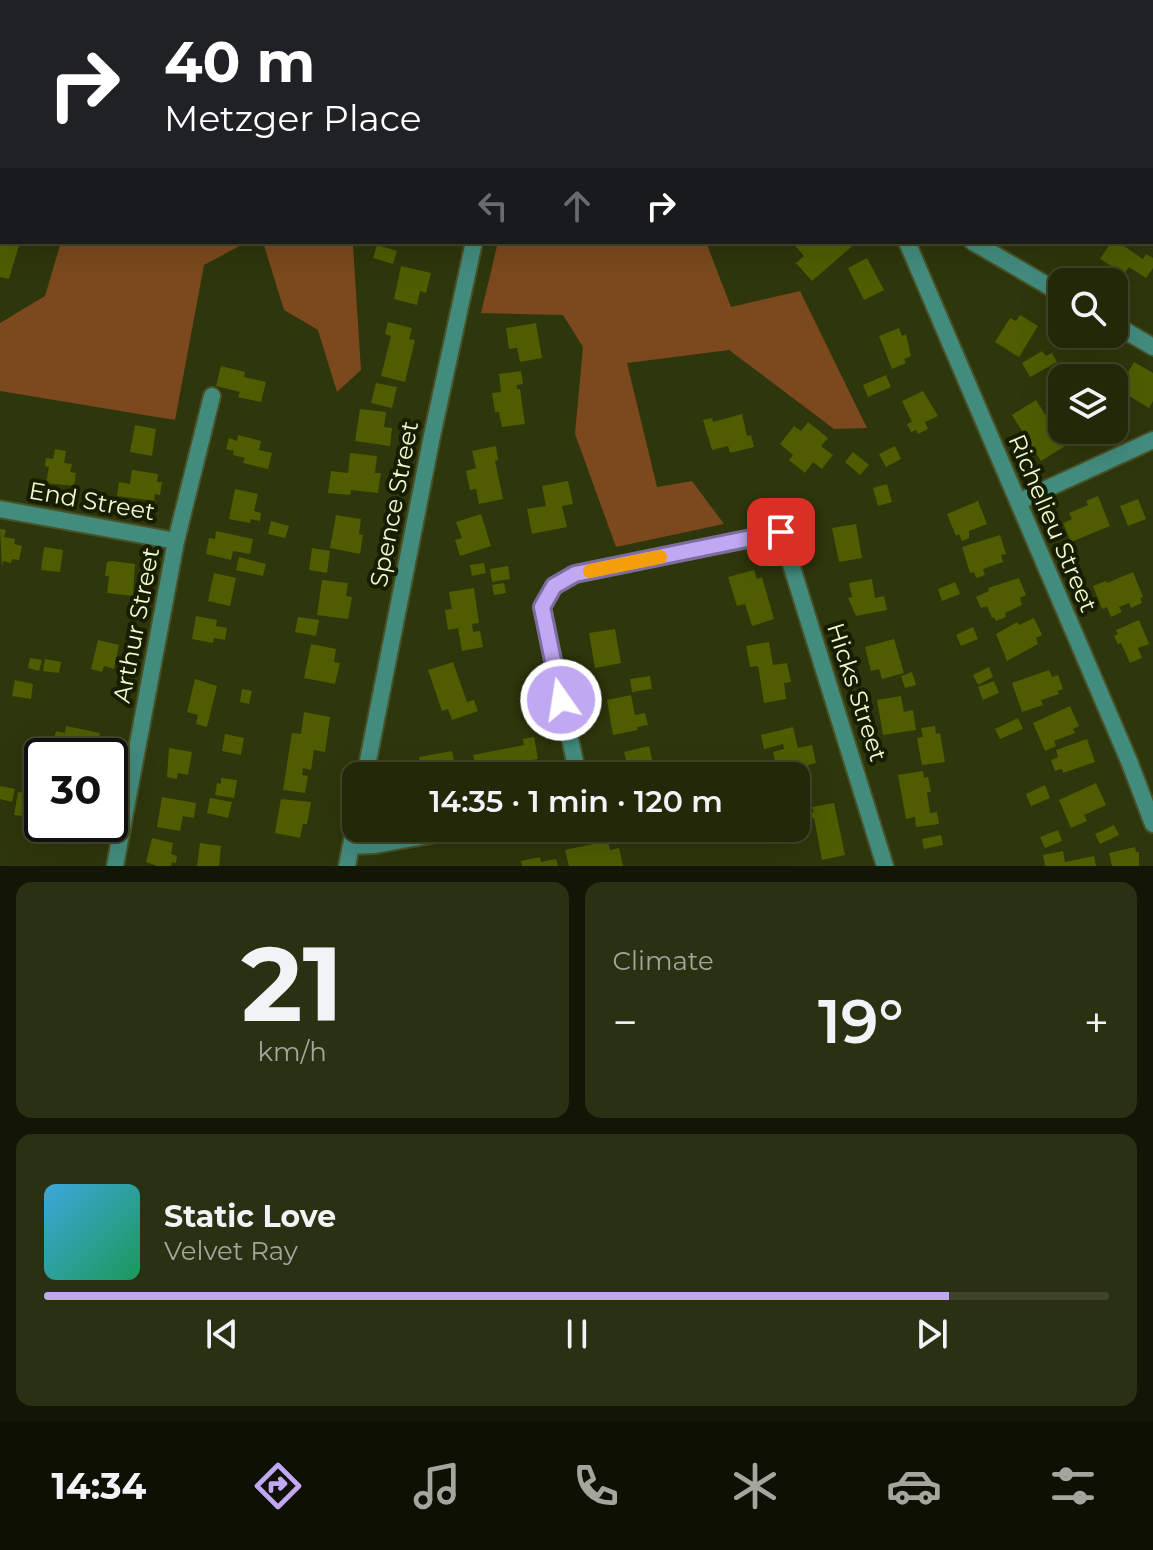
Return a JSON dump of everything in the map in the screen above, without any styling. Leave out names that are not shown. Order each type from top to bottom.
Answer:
[{"type":"street","name":"Spence Street","points":[[368,762],[474,244]]},
{"type":"street","name":"Richelieu Street","points":[[908,244],[1129,761],[1153,824]]},
{"type":"street","points":[[993,247],[1048,284]]},
{"type":"street","points":[[1128,332],[1153,347]]},
{"type":"street","name":"Arthur Street","points":[[115,866],[176,541],[212,396]]},
{"type":"street","points":[[1018,502],[1153,440]]},
{"type":"street","name":"End Street","points":[[0,509],[176,541]]},
{"type":"street","name":"Hicks Street","points":[[575,762],[542,607],[554,586],[575,574],[781,532],[885,866]]},
{"type":"street","points":[[347,866],[352,842]]},
{"type":"street","points":[[351,846],[392,842]]},
{"type":"shaded area","points":[[60,244],[243,244],[204,265],[175,420],[0,391],[0,323],[45,296]]},
{"type":"shaded area","points":[[264,244],[356,244],[353,246],[361,370],[337,392],[318,330],[284,310]]},
{"type":"shaded area","points":[[498,244],[707,244],[731,307],[800,291],[867,428],[834,429],[729,350],[627,363],[657,487],[692,481],[724,524],[616,547],[575,434],[583,347],[563,315],[481,313]]},
{"type":"building","points":[[0,244],[19,244],[9,279],[0,277]]},
{"type":"building","points":[[794,244],[855,244],[812,281],[796,263],[804,256]]},
{"type":"building","points":[[1110,244],[1121,244],[1143,259],[1146,254],[1153,258],[1153,268],[1146,278],[1129,267],[1114,268],[1100,259]]},
{"type":"building","points":[[377,245],[397,251],[393,264],[373,258]]},
{"type":"building","points":[[867,258],[884,290],[864,300],[848,268]]},
{"type":"building","points":[[401,266],[431,273],[426,293],[420,291],[417,305],[394,299]]},
{"type":"building","points":[[1020,315],[1038,326],[1019,357],[995,342],[1010,318],[1016,321]]},
{"type":"building","points":[[388,322],[412,328],[409,339],[415,340],[405,382],[381,376],[391,336],[385,334]]},
{"type":"building","points":[[536,323],[542,358],[520,362],[517,348],[509,349],[506,328]]},
{"type":"building","points":[[899,328],[902,336],[906,334],[911,356],[904,359],[906,363],[892,369],[879,336]]},
{"type":"building","points":[[1042,351],[1046,356],[1052,353],[1057,362],[1048,364],[1048,367],[1030,377],[1022,363]]},
{"type":"building","points":[[1134,362],[1153,373],[1153,401],[1149,408],[1128,395],[1128,372]]},
{"type":"building","points":[[221,366],[245,372],[244,377],[266,382],[261,402],[238,397],[240,392],[216,386]]},
{"type":"building","points":[[521,371],[523,384],[517,385],[517,389],[520,389],[525,424],[502,427],[499,412],[495,412],[492,393],[501,392],[499,374]]},
{"type":"building","points":[[886,375],[891,387],[868,397],[863,385]]},
{"type":"building","points":[[376,383],[397,387],[392,408],[371,403]]},
{"type":"building","points":[[923,391],[938,416],[925,422],[928,429],[918,434],[916,430],[911,432],[907,424],[912,422],[902,401]]},
{"type":"building","points":[[1036,400],[1048,419],[1048,444],[1065,446],[1041,461],[1012,415]]},
{"type":"building","points":[[360,409],[386,412],[384,427],[392,428],[390,446],[355,441]]},
{"type":"building","points":[[742,414],[747,436],[751,435],[754,447],[730,453],[728,446],[712,450],[703,420],[712,418],[713,422]]},
{"type":"building","points":[[808,422],[828,438],[821,446],[833,455],[822,469],[813,462],[805,473],[789,460],[793,455],[780,444],[794,426],[801,431]]},
{"type":"building","points":[[135,425],[156,429],[152,456],[130,452]]},
{"type":"building","points":[[238,435],[261,441],[259,450],[272,453],[268,469],[243,463],[245,458],[233,455],[234,451],[226,449],[229,438],[237,441]]},
{"type":"building","points":[[496,446],[498,460],[495,461],[503,499],[479,504],[476,489],[470,490],[466,471],[476,468],[472,451]]},
{"type":"building","points":[[895,446],[901,459],[886,467],[879,454]]},
{"type":"building","points":[[55,449],[66,451],[64,463],[72,464],[70,472],[76,473],[74,486],[46,483],[49,467],[45,466],[46,458],[53,459]]},
{"type":"building","points":[[853,452],[869,465],[860,475],[845,462]]},
{"type":"building","points":[[350,453],[377,456],[375,473],[381,473],[378,493],[351,490],[350,495],[328,493],[331,471],[348,473]]},
{"type":"building","points":[[132,470],[158,474],[157,482],[162,482],[160,495],[155,494],[154,501],[117,496],[119,482],[130,484]]},
{"type":"building","points":[[568,481],[573,504],[562,506],[567,527],[532,534],[527,509],[546,506],[542,486]]},
{"type":"building","points":[[887,484],[892,502],[878,506],[873,488]]},
{"type":"building","points":[[235,489],[258,494],[254,511],[261,513],[260,521],[251,519],[250,523],[229,519]]},
{"type":"building","points":[[1098,496],[1110,526],[1071,542],[1063,523],[1072,519],[1069,513],[1088,505],[1086,501]]},
{"type":"building","points":[[1138,499],[1146,519],[1128,526],[1120,506]]},
{"type":"building","points":[[978,501],[987,524],[969,531],[969,538],[962,541],[959,534],[956,536],[947,514]]},
{"type":"building","points":[[481,514],[491,546],[460,556],[455,540],[462,538],[456,522]]},
{"type":"building","points":[[336,515],[361,519],[359,534],[363,535],[360,554],[330,548]]},
{"type":"building","points":[[271,521],[289,526],[285,538],[268,534]]},
{"type":"building","points":[[856,524],[862,558],[839,562],[832,528]]},
{"type":"building","points":[[0,529],[6,530],[4,537],[15,539],[14,544],[22,546],[19,560],[12,559],[11,563],[3,561],[2,568]]},
{"type":"building","points":[[216,531],[253,539],[250,554],[233,551],[231,560],[206,554],[209,538],[215,539]]},
{"type":"building","points":[[1000,535],[1006,554],[1001,555],[1003,562],[983,569],[985,575],[976,578],[974,572],[970,573],[962,547]]},
{"type":"building","points":[[44,547],[63,550],[60,572],[41,570]]},
{"type":"building","points":[[312,548],[330,551],[327,573],[309,570]]},
{"type":"building","points":[[239,557],[266,564],[263,576],[236,570]]},
{"type":"building","points":[[107,562],[135,564],[133,596],[107,593]]},
{"type":"building","points":[[484,563],[486,573],[472,576],[470,565]]},
{"type":"building","points":[[508,566],[510,579],[492,582],[490,569]]},
{"type":"building","points":[[754,570],[757,579],[762,577],[774,619],[752,626],[745,604],[737,606],[728,577]]},
{"type":"building","points":[[1133,572],[1143,597],[1140,598],[1142,603],[1131,608],[1129,603],[1119,607],[1122,612],[1111,617],[1107,607],[1102,609],[1093,586]]},
{"type":"building","points":[[214,573],[236,578],[230,606],[208,601]]},
{"type":"building","points":[[1019,578],[1026,595],[1020,598],[1022,605],[996,621],[987,606],[981,608],[976,597],[989,591],[988,588]]},
{"type":"building","points":[[872,579],[875,598],[884,596],[887,610],[856,616],[848,598],[852,597],[849,583]]},
{"type":"building","points":[[322,580],[348,583],[346,596],[352,597],[348,619],[317,615]]},
{"type":"building","points":[[955,582],[960,594],[942,601],[938,589]]},
{"type":"building","points":[[504,583],[506,593],[494,595],[492,585]]},
{"type":"building","points":[[474,588],[479,623],[472,624],[473,632],[480,631],[483,647],[462,651],[458,628],[448,630],[445,610],[452,609],[449,592]]},
{"type":"building","points":[[196,616],[217,620],[216,626],[227,628],[225,640],[214,638],[213,643],[192,639]]},
{"type":"building","points":[[298,617],[319,620],[316,636],[295,632]]},
{"type":"building","points":[[1034,618],[1042,635],[1036,638],[1038,644],[1007,661],[996,634],[1017,622],[1019,625]]},
{"type":"building","points":[[1139,620],[1149,644],[1138,648],[1142,658],[1130,663],[1121,643],[1118,644],[1114,636],[1118,634],[1116,630]]},
{"type":"building","points":[[973,627],[978,639],[961,646],[956,635]]},
{"type":"building","points":[[615,629],[621,663],[595,668],[589,633]]},
{"type":"building","points":[[894,639],[904,673],[882,679],[879,669],[871,671],[865,647]]},
{"type":"building","points":[[98,640],[119,645],[114,669],[104,666],[102,672],[91,669]]},
{"type":"building","points":[[769,642],[773,665],[787,663],[791,682],[784,683],[786,699],[764,703],[758,666],[750,667],[746,646]]},
{"type":"building","points":[[311,644],[336,649],[334,662],[340,663],[335,684],[304,678]]},
{"type":"building","points":[[30,658],[42,660],[39,671],[28,668]]},
{"type":"building","points":[[45,659],[61,662],[59,673],[43,671]]},
{"type":"building","points":[[453,662],[467,702],[474,700],[478,711],[452,720],[448,709],[442,711],[428,670]]},
{"type":"building","points":[[989,667],[993,677],[978,685],[973,675]]},
{"type":"building","points":[[1049,670],[1052,677],[1058,675],[1063,689],[1057,691],[1059,694],[1041,700],[1043,705],[1022,712],[1012,683]]},
{"type":"building","points":[[912,672],[916,685],[905,688],[901,676]]},
{"type":"building","points":[[650,676],[652,689],[632,692],[630,679]]},
{"type":"building","points":[[195,679],[217,686],[207,727],[196,724],[198,715],[187,712]]},
{"type":"building","points":[[15,680],[33,684],[31,699],[12,696]]},
{"type":"building","points":[[994,681],[999,693],[983,700],[978,687]]},
{"type":"building","points":[[242,689],[252,691],[249,704],[240,702]]},
{"type":"building","points":[[631,695],[635,715],[645,713],[648,725],[613,735],[607,700]]},
{"type":"building","points":[[901,696],[904,712],[913,710],[916,730],[883,735],[877,700]]},
{"type":"building","points":[[1070,706],[1079,726],[1073,729],[1075,733],[1054,741],[1056,746],[1045,751],[1033,723]]},
{"type":"building","points":[[304,712],[330,717],[325,752],[314,750],[311,770],[303,768],[302,775],[308,776],[305,793],[283,790],[292,733],[301,734]]},
{"type":"building","points":[[1018,718],[1023,729],[1000,739],[995,729]]},
{"type":"building","points":[[66,726],[100,733],[99,738],[54,738],[56,731],[65,733]]},
{"type":"building","points":[[935,726],[936,734],[940,733],[945,762],[922,765],[917,738],[923,737],[921,728]]},
{"type":"building","points":[[793,727],[798,748],[812,745],[816,763],[775,762],[773,752],[784,749],[783,744],[764,749],[761,735]]},
{"type":"building","points":[[225,734],[244,738],[241,755],[222,751]]},
{"type":"building","points":[[534,737],[538,759],[475,762],[473,755],[524,745],[523,739]]},
{"type":"building","points":[[1087,739],[1095,762],[1063,773],[1062,769],[1055,771],[1051,760],[1058,757],[1056,750]]},
{"type":"building","points":[[649,746],[653,762],[627,762],[624,752]]},
{"type":"building","points":[[169,748],[192,752],[188,775],[178,773],[177,779],[167,777]]},
{"type":"building","points":[[452,751],[454,762],[420,762],[419,757]]},
{"type":"building","points":[[923,771],[924,778],[928,777],[931,792],[927,792],[930,813],[937,812],[939,824],[916,827],[915,817],[906,819],[898,775]]},
{"type":"building","points":[[221,778],[237,780],[234,798],[215,795]]},
{"type":"building","points":[[1096,783],[1106,805],[1084,815],[1087,821],[1071,828],[1059,800]]},
{"type":"building","points":[[1045,785],[1050,798],[1031,806],[1026,794]]},
{"type":"building","points":[[0,786],[15,789],[12,802],[0,799]]},
{"type":"building","points":[[18,792],[24,793],[24,816],[14,815]]},
{"type":"building","points":[[162,797],[196,803],[194,818],[183,816],[180,831],[157,827]]},
{"type":"building","points":[[210,798],[232,802],[228,818],[207,813]]},
{"type":"building","points":[[281,799],[311,802],[307,824],[303,824],[300,838],[275,833]]},
{"type":"building","points":[[834,803],[845,855],[822,860],[814,818],[810,819],[810,813],[814,812],[812,807]]},
{"type":"building","points":[[1114,825],[1119,835],[1100,844],[1095,834]]},
{"type":"building","points":[[1058,830],[1062,841],[1045,848],[1040,837]]},
{"type":"building","points":[[941,835],[943,845],[924,849],[922,839]]},
{"type":"building","points":[[152,838],[173,843],[171,854],[177,856],[176,863],[157,866],[146,862]]},
{"type":"building","points":[[608,842],[610,850],[619,848],[623,866],[569,866],[565,850]]},
{"type":"building","points":[[200,843],[221,846],[219,866],[197,866]]},
{"type":"building","points":[[1135,847],[1139,852],[1139,866],[1112,866],[1109,853]]},
{"type":"building","points":[[1063,851],[1065,862],[1094,856],[1096,866],[1045,866],[1043,855]]},
{"type":"building","points":[[540,857],[541,862],[556,859],[558,866],[522,866],[521,861]]},
{"type":"slow traffic","points":[[590,571],[660,557]]},
{"type":"route","points":[[561,700],[542,607],[554,586],[575,574],[781,532]]}]
